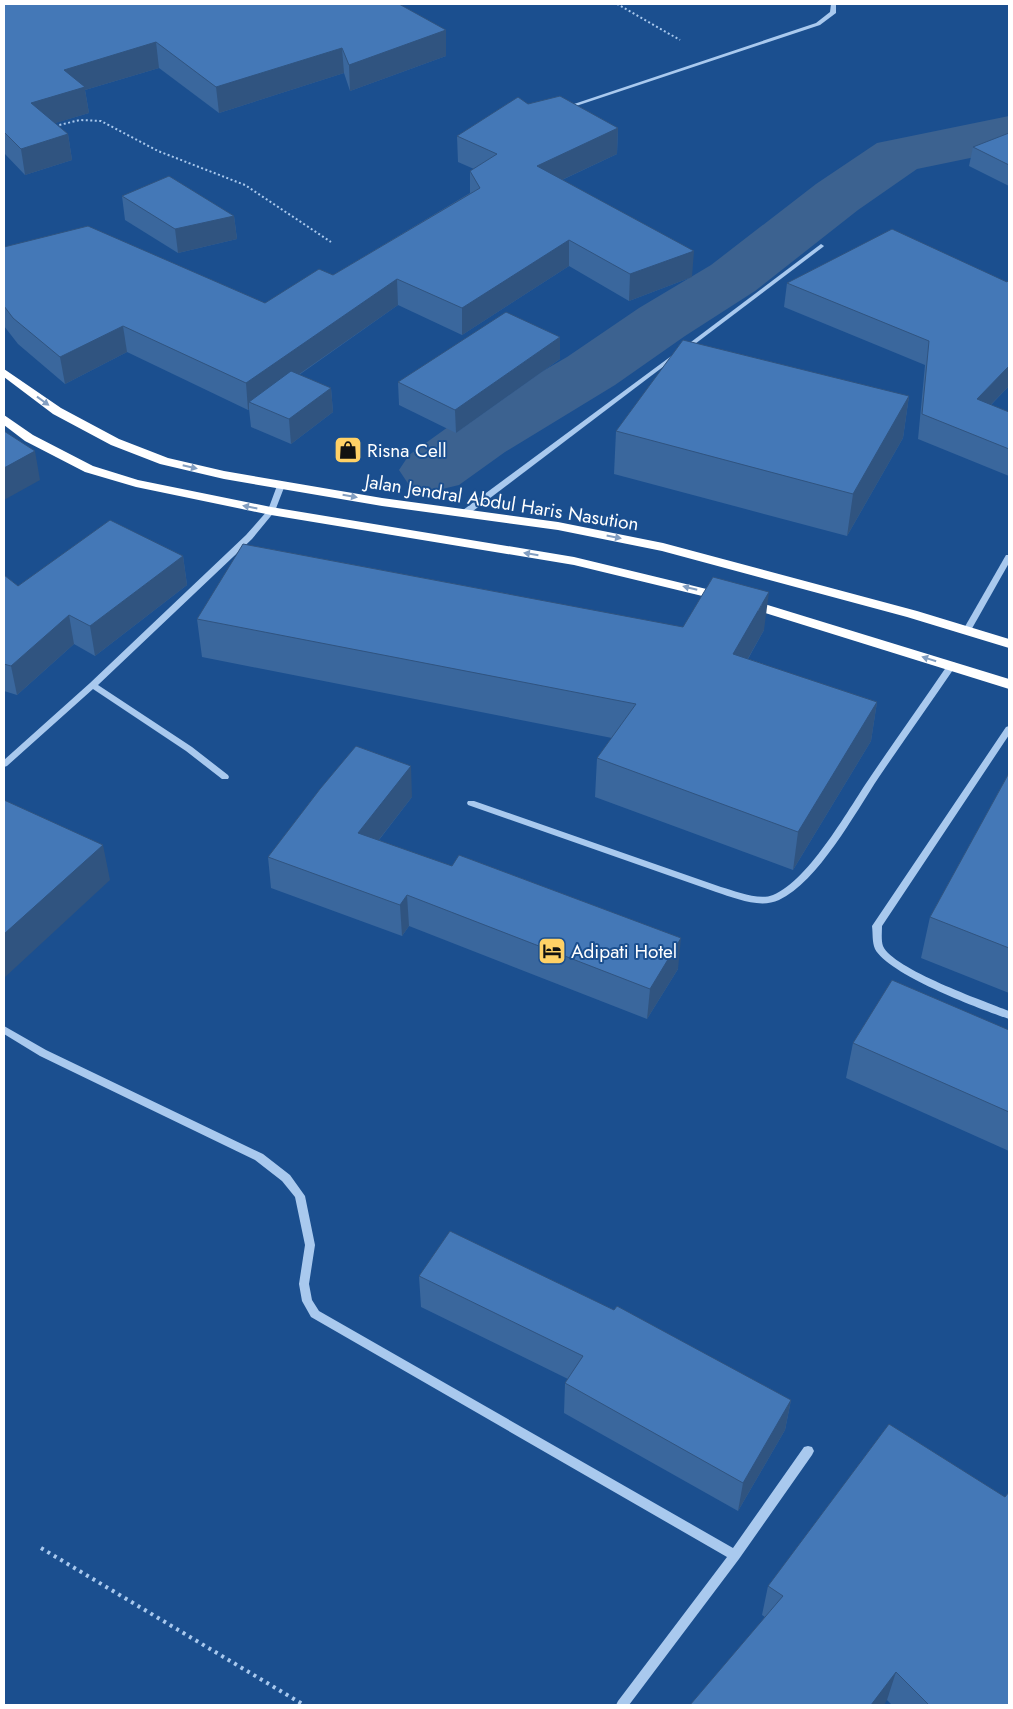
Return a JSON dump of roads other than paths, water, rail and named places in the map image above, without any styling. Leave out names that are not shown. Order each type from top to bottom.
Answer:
[{"type":"highway","name":"Jalan Jendral Abdul Haris Nasution","points":[[4,372],[57,411],[115,442],[164,461],[224,475],[281,485],[382,502],[558,526],[662,547],[968,630],[1009,644]]},
{"type":"highway","points":[[4,419],[29,438],[89,469],[136,483],[271,511],[574,561],[648,578],[754,604],[1009,684]]},
{"type":"street","points":[[562,108],[818,24],[833,13],[834,4]]},
{"type":"street","points":[[466,512],[821,246]]},
{"type":"street","points":[[4,764],[93,686],[249,537],[271,511],[281,485]]},
{"type":"street","points":[[968,630],[1009,556]]},
{"type":"street","points":[[471,803],[719,890],[761,900],[773,898],[784,894],[796,884],[828,845],[952,666]]},
{"type":"street","points":[[93,686],[189,749],[225,777]]},
{"type":"street","points":[[1009,729],[877,926],[878,947],[890,961],[935,984],[1009,1015]]},
{"type":"street","points":[[4,1030],[42,1053],[259,1157],[286,1178],[300,1196],[310,1245],[304,1284],[307,1301],[315,1314],[736,1555]]},
{"type":"street","points":[[622,1705],[736,1555],[808,1451]]},
{"type":"waterway","points":[[434,470],[480,437],[591,371],[662,322],[733,278],[837,197],[898,155],[1009,133]]},
{"type":"place","name":"Risna Cell","points":[[348,450]]},
{"type":"place","name":"Adipati Hotel","points":[[552,951]]}]
